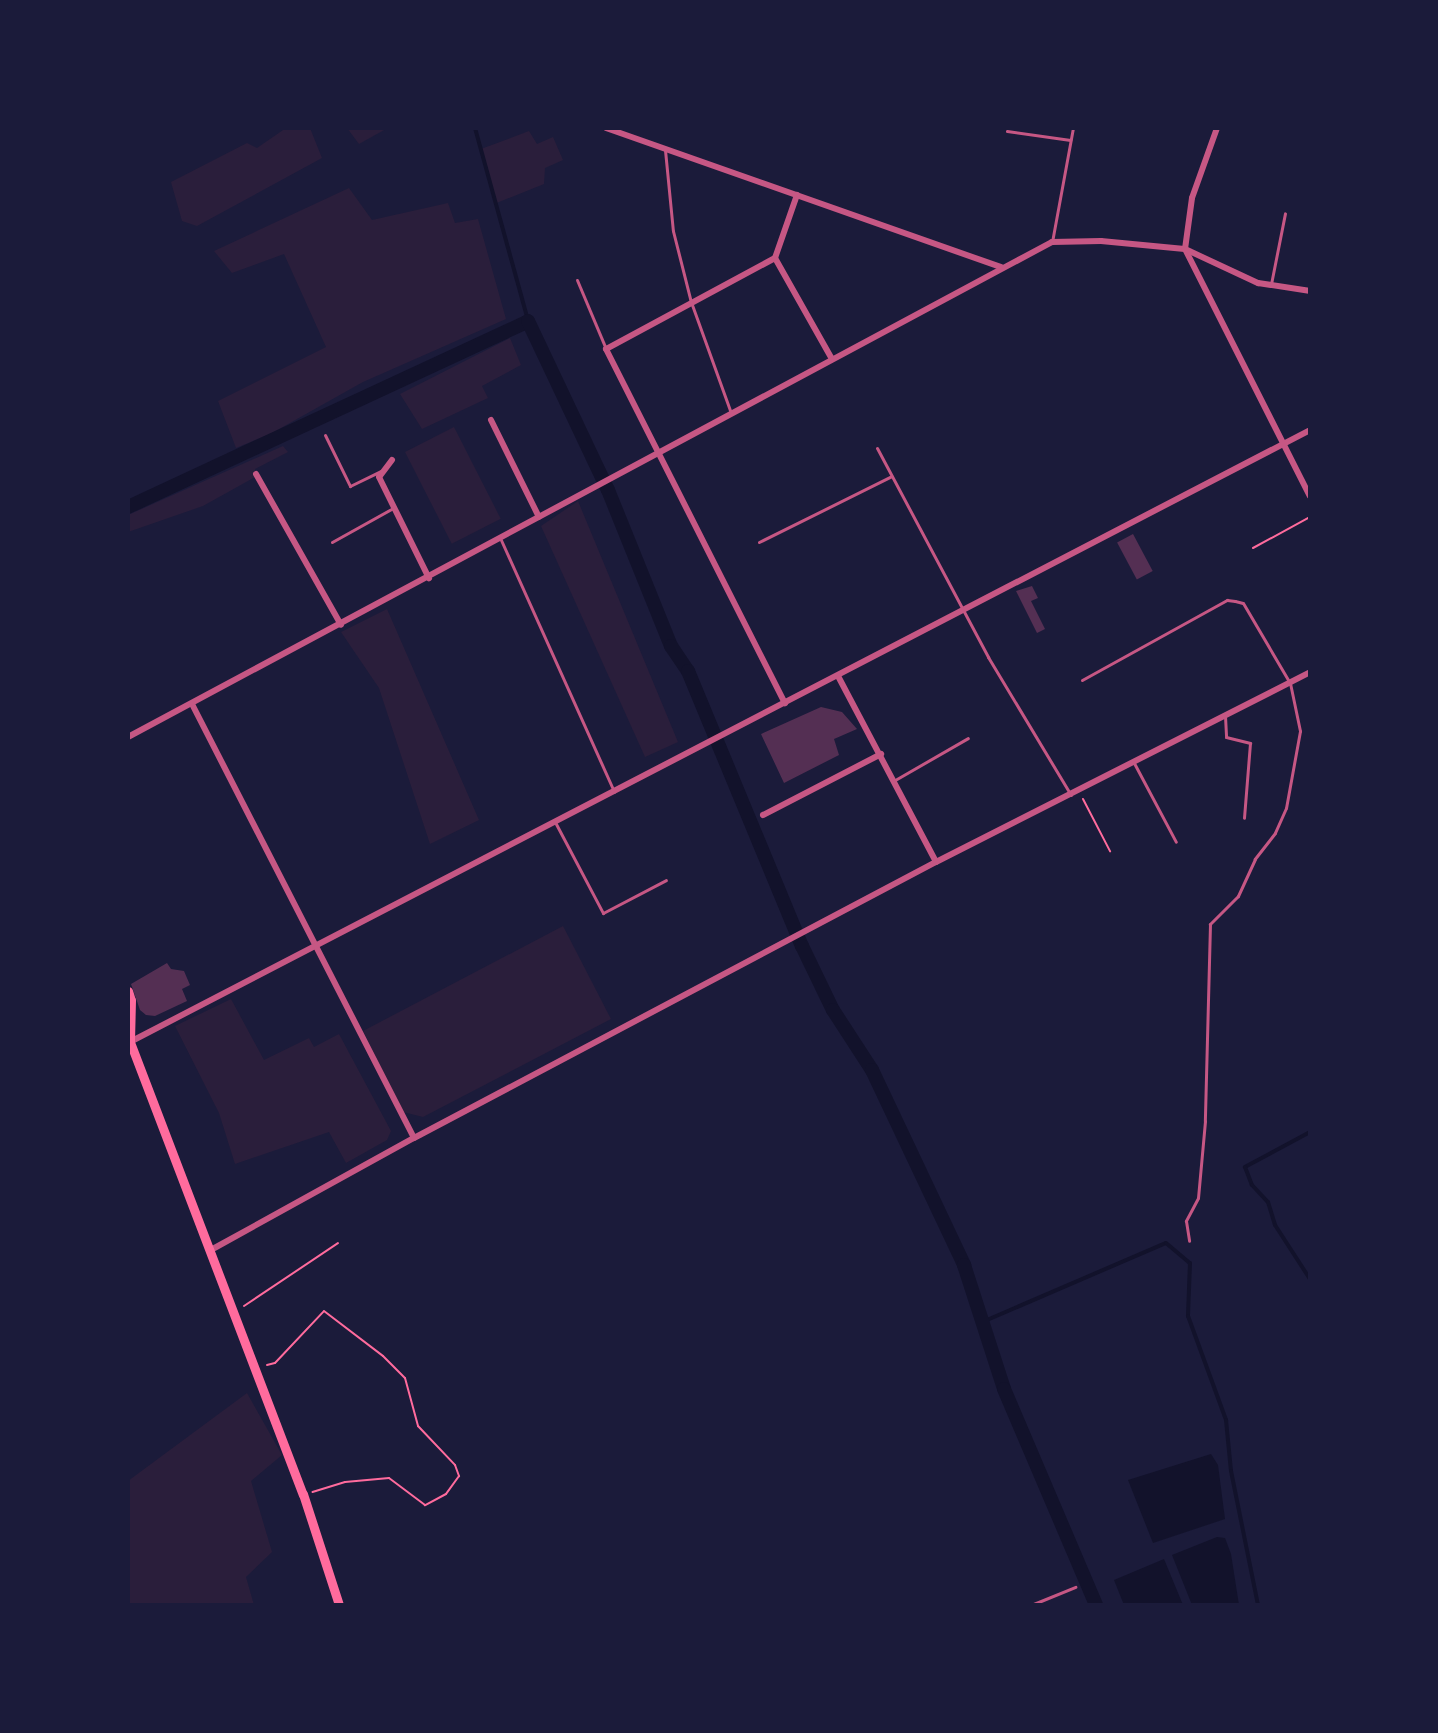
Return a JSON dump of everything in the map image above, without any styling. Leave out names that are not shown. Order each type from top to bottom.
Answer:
[{"type":"main road","points":[[128,991],[131,1000],[129,1042],[303,1494],[339,1605]]},
{"type":"street","points":[[606,128],[1001,267]]},
{"type":"street","points":[[1217,128],[1192,198],[1185,249],[1310,496]]},
{"type":"street","points":[[785,703],[606,349],[775,258],[797,195]]},
{"type":"street","points":[[128,737],[501,540],[1052,242],[1101,241],[1185,249],[1270,286],[1310,291]]},
{"type":"street","points":[[775,258],[832,359]]},
{"type":"street","points":[[491,420],[539,517]]},
{"type":"street","points":[[129,1042],[1310,430]]},
{"type":"street","points":[[392,460],[379,477],[429,578]]},
{"type":"street","points":[[256,474],[341,625]]},
{"type":"street","points":[[209,1251],[414,1138],[936,862],[1310,672]]},
{"type":"street","points":[[838,676],[936,862]]},
{"type":"street","points":[[192,704],[414,1138]]},
{"type":"street","points":[[763,815],[881,754]]},
{"type":"lane","points":[[1052,242],[1073,128]]},
{"type":"lane","points":[[1007,131],[1070,140]]},
{"type":"lane","points":[[665,150],[673,231],[691,302],[731,413]]},
{"type":"lane","points":[[1270,286],[1285,213]]},
{"type":"lane","points":[[577,280],[606,349]]},
{"type":"lane","points":[[325,435],[350,486],[381,471]]},
{"type":"lane","points":[[877,448],[988,657],[1071,795]]},
{"type":"lane","points":[[759,542],[892,476]]},
{"type":"lane","points":[[332,542],[393,508]]},
{"type":"lane","points":[[501,540],[614,792]]},
{"type":"lane","points":[[1082,680],[1227,600],[1243,603],[1290,683],[1300,731],[1286,808],[1238,896],[1210,924],[1205,1121],[1198,1198],[1186,1221],[1189,1241]]},
{"type":"lane","points":[[1225,716],[1226,737],[1250,743],[1244,818]]},
{"type":"lane","points":[[894,781],[968,738]]},
{"type":"lane","points":[[1134,763],[1176,842]]},
{"type":"lane","points":[[555,822],[603,913],[666,880]]},
{"type":"lane","points":[[1031,1605],[1075,1587]]},
{"type":"path","points":[[1253,548],[1310,517]]},
{"type":"path","points":[[1079,791],[1110,851]]},
{"type":"path","points":[[234,1314],[293,1270],[338,1243]]},
{"type":"path","points":[[255,1369],[275,1363],[324,1311],[383,1356],[405,1378],[418,1426],[455,1465],[459,1476],[446,1494],[425,1505],[389,1478],[345,1482],[303,1494]]},
{"type":"shaded area","points":[[286,128],[310,128],[322,158],[197,226],[182,221],[171,182],[247,143],[257,148]]},
{"type":"shaded area","points":[[347,128],[386,128],[386,129],[359,144]]},
{"type":"shaded area","points":[[529,131],[537,144],[553,137],[563,160],[545,168],[544,184],[494,204],[481,149]]},
{"type":"shaded area","points":[[349,188],[372,220],[448,203],[455,223],[478,219],[506,319],[363,382],[272,433],[236,448],[218,401],[326,347],[284,254],[232,273],[214,251]]},
{"type":"shaded area","points":[[510,338],[521,365],[482,386],[488,398],[422,429],[400,394]]},
{"type":"shaded area","points":[[454,427],[501,519],[452,544],[405,452]]},
{"type":"shaded area","points":[[283,446],[288,452],[255,469],[257,476],[203,506],[128,532],[128,515]]},
{"type":"shaded area","points":[[578,501],[678,742],[645,757],[541,526]]},
{"type":"shaded area","points":[[387,609],[479,820],[430,844],[379,688],[341,632]]},
{"type":"shaded area","points":[[563,926],[611,1019],[423,1117],[403,1112],[363,1031]]},
{"type":"shaded area","points":[[231,999],[264,1060],[309,1038],[314,1047],[339,1034],[391,1131],[387,1140],[346,1163],[329,1132],[235,1164],[219,1113],[175,1026]]},
{"type":"shaded area","points":[[247,1393],[282,1455],[251,1481],[272,1552],[246,1577],[254,1605],[128,1605],[128,1481]]},
{"type":"shaded area","points":[[1211,1454],[1218,1465],[1225,1519],[1153,1543],[1128,1480]]},
{"type":"shaded area","points":[[1217,1537],[1225,1538],[1231,1554],[1239,1605],[1192,1605],[1172,1555]]},
{"type":"shaded area","points":[[1164,1559],[1183,1605],[1124,1605],[1114,1580]]},
{"type":"building","points":[[1133,534],[1153,571],[1137,580],[1117,542]]},
{"type":"building","points":[[1032,586],[1038,598],[1031,601],[1045,629],[1037,633],[1016,591]]},
{"type":"building","points":[[821,707],[842,712],[857,729],[834,739],[839,755],[784,783],[761,734]]},
{"type":"building","points":[[167,963],[171,969],[184,971],[190,985],[182,989],[187,1001],[155,1016],[146,1015],[140,1010],[131,984]]},
{"type":"waterway","points":[[475,128],[528,321]]},
{"type":"waterway","points":[[128,507],[528,321],[608,490],[671,646],[688,671],[802,946],[833,1010],[872,1070],[964,1265],[1004,1389],[1096,1605]]},
{"type":"waterway","points":[[1310,1132],[1245,1167],[1252,1185],[1268,1202],[1275,1225],[1310,1279]]},
{"type":"waterway","points":[[980,1323],[1166,1243],[1190,1263],[1188,1316],[1226,1420],[1231,1471],[1258,1605]]}]
